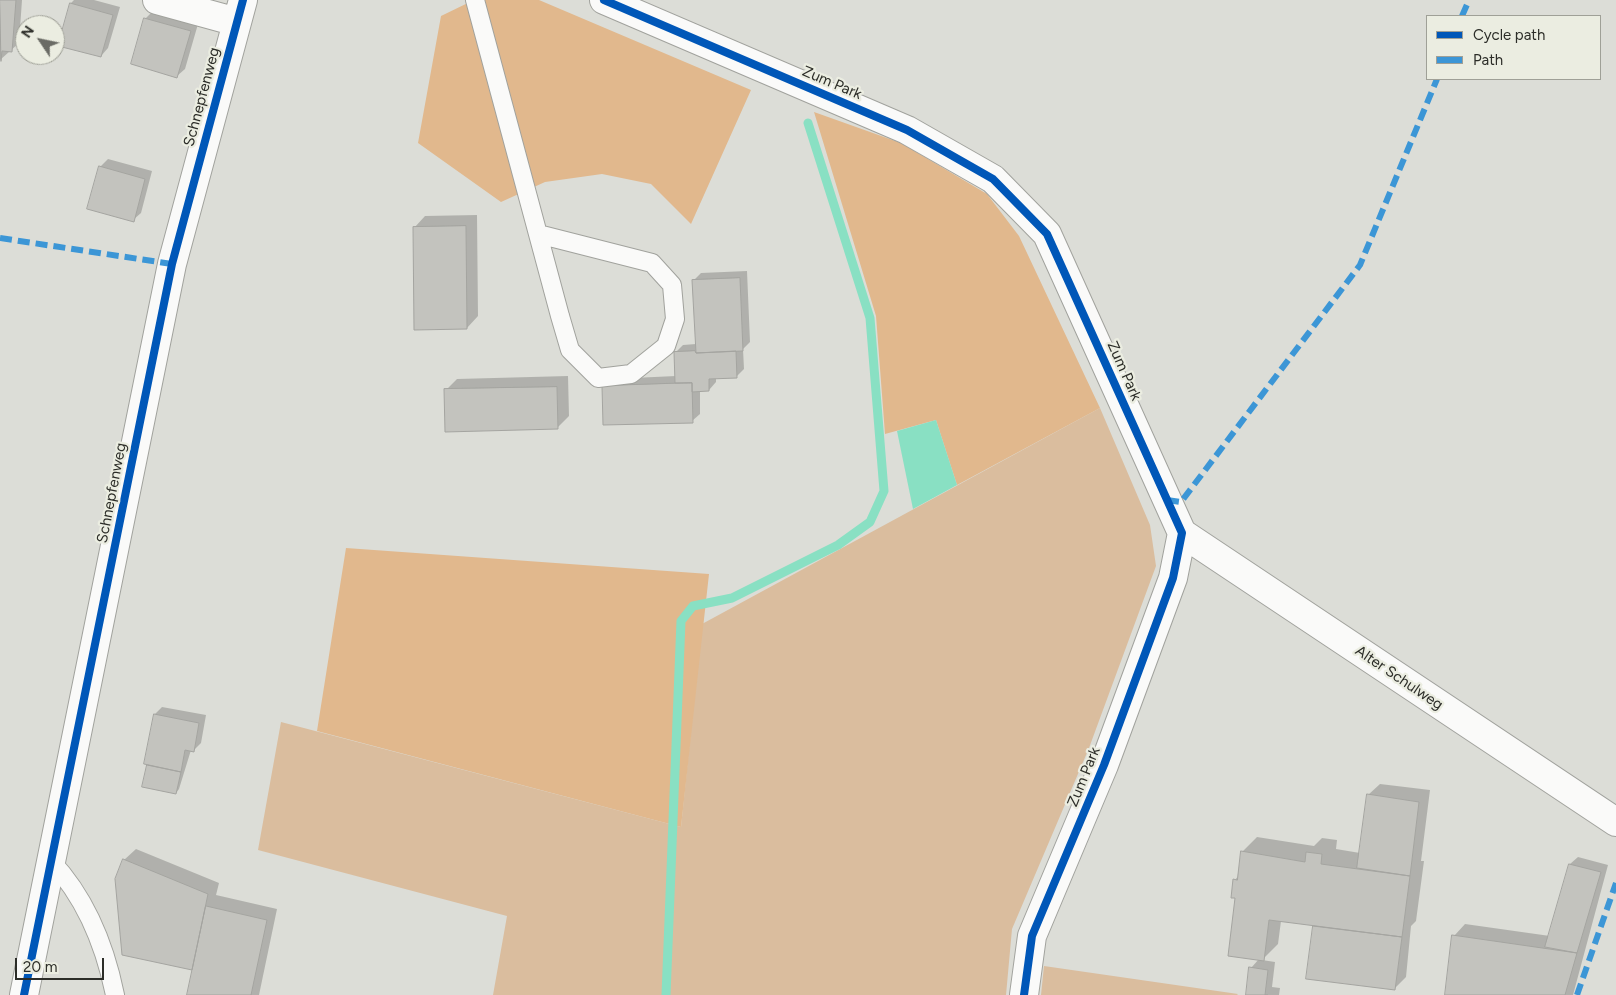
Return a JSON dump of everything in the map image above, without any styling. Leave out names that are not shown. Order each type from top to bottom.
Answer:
[{"type":"street","points":[[157,0],[240,11]]},
{"type":"street","name":"Zum Park","points":[[604,0],[907,130],[993,179],[1047,234],[1182,533],[1174,578],[1115,737],[1032,936],[1024,995]]},
{"type":"street","name":"Schnepfenweg","points":[[24,995],[172,264],[240,11]]},
{"type":"street","name":"Alter Schulweg","points":[[1182,533],[1616,822]]},
{"type":"lane","points":[[475,0],[538,234],[570,350],[598,378],[632,374],[666,346],[675,319],[672,285],[652,263],[538,234]]},
{"type":"lane","points":[[51,861],[68,879],[84,903],[111,978],[115,995]]},
{"type":"shaded area","points":[[474,0],[539,0],[751,90],[691,224],[651,184],[602,174],[545,182],[501,202],[418,143],[441,16]]},
{"type":"shaded area","points":[[814,112],[901,143],[987,194],[1019,236],[1100,408],[957,485],[936,420],[885,434],[876,316]]},
{"type":"shaded area","points":[[1100,408],[1150,525],[1156,566],[1089,748],[1012,929],[1006,995],[493,995],[507,916],[258,850],[281,722],[681,827],[702,624]]},
{"type":"shaded area","points":[[936,420],[957,485],[913,509],[897,431]]},
{"type":"shaded area","points":[[346,548],[709,574],[681,827],[317,731]]},
{"type":"shaded area","points":[[1044,966],[1238,994],[1041,995]]},
{"type":"building","points":[[0,0],[16,0],[12,52],[2,51],[1,61]]},
{"type":"building","points":[[70,3],[113,15],[101,57],[65,48],[65,21]]},
{"type":"building","points":[[144,18],[191,31],[177,78],[131,64]]},
{"type":"building","points":[[99,166],[145,179],[134,222],[87,209]]},
{"type":"building","points":[[466,226],[467,329],[414,330],[413,227]]},
{"type":"building","points":[[740,278],[743,351],[696,353],[692,280]]},
{"type":"building","points":[[695,351],[696,353],[736,351],[737,378],[709,379],[709,391],[692,392],[692,383],[675,383],[674,352]]},
{"type":"building","points":[[692,383],[693,423],[603,425],[602,386]]},
{"type":"building","points":[[557,387],[558,429],[445,432],[444,389]]},
{"type":"building","points":[[154,714],[199,723],[194,752],[185,750],[181,772],[144,764]]},
{"type":"building","points":[[147,765],[181,772],[176,794],[142,787]]},
{"type":"building","points":[[1367,794],[1419,802],[1410,876],[1357,868]]},
{"type":"building","points":[[1241,851],[1305,862],[1306,852],[1322,854],[1321,864],[1410,876],[1402,937],[1269,920],[1264,961],[1228,956],[1235,898],[1231,898],[1233,879],[1237,880]]},
{"type":"building","points":[[123,859],[208,894],[192,970],[122,955],[115,879]]},
{"type":"building","points":[[1569,864],[1601,872],[1577,953],[1545,947]]},
{"type":"building","points":[[206,906],[267,920],[251,995],[187,995]]},
{"type":"building","points":[[1313,926],[1402,937],[1395,990],[1306,979]]},
{"type":"building","points":[[1452,935],[1577,953],[1565,995],[1445,995]]},
{"type":"building","points":[[1249,967],[1268,970],[1265,995],[1246,995]]},
{"type":"waterway","points":[[666,995],[681,621],[693,606],[732,598],[838,545],[870,522],[884,491],[870,318],[808,123]]},
{"type":"marked path","points":[[1462,15],[1469,0]]},
{"type":"marked path","points":[[1167,500],[1181,502],[1360,265],[1437,80]]},
{"type":"marked path","points":[[0,238],[172,264]]},
{"type":"marked path","points":[[1577,995],[1616,883]]},
{"type":"cycle path","points":[[24,995],[172,264],[243,0]]},
{"type":"cycle path","points":[[604,0],[907,130],[993,179],[1047,234],[1182,533],[1173,578],[1104,765],[1032,936],[1024,995]]}]
